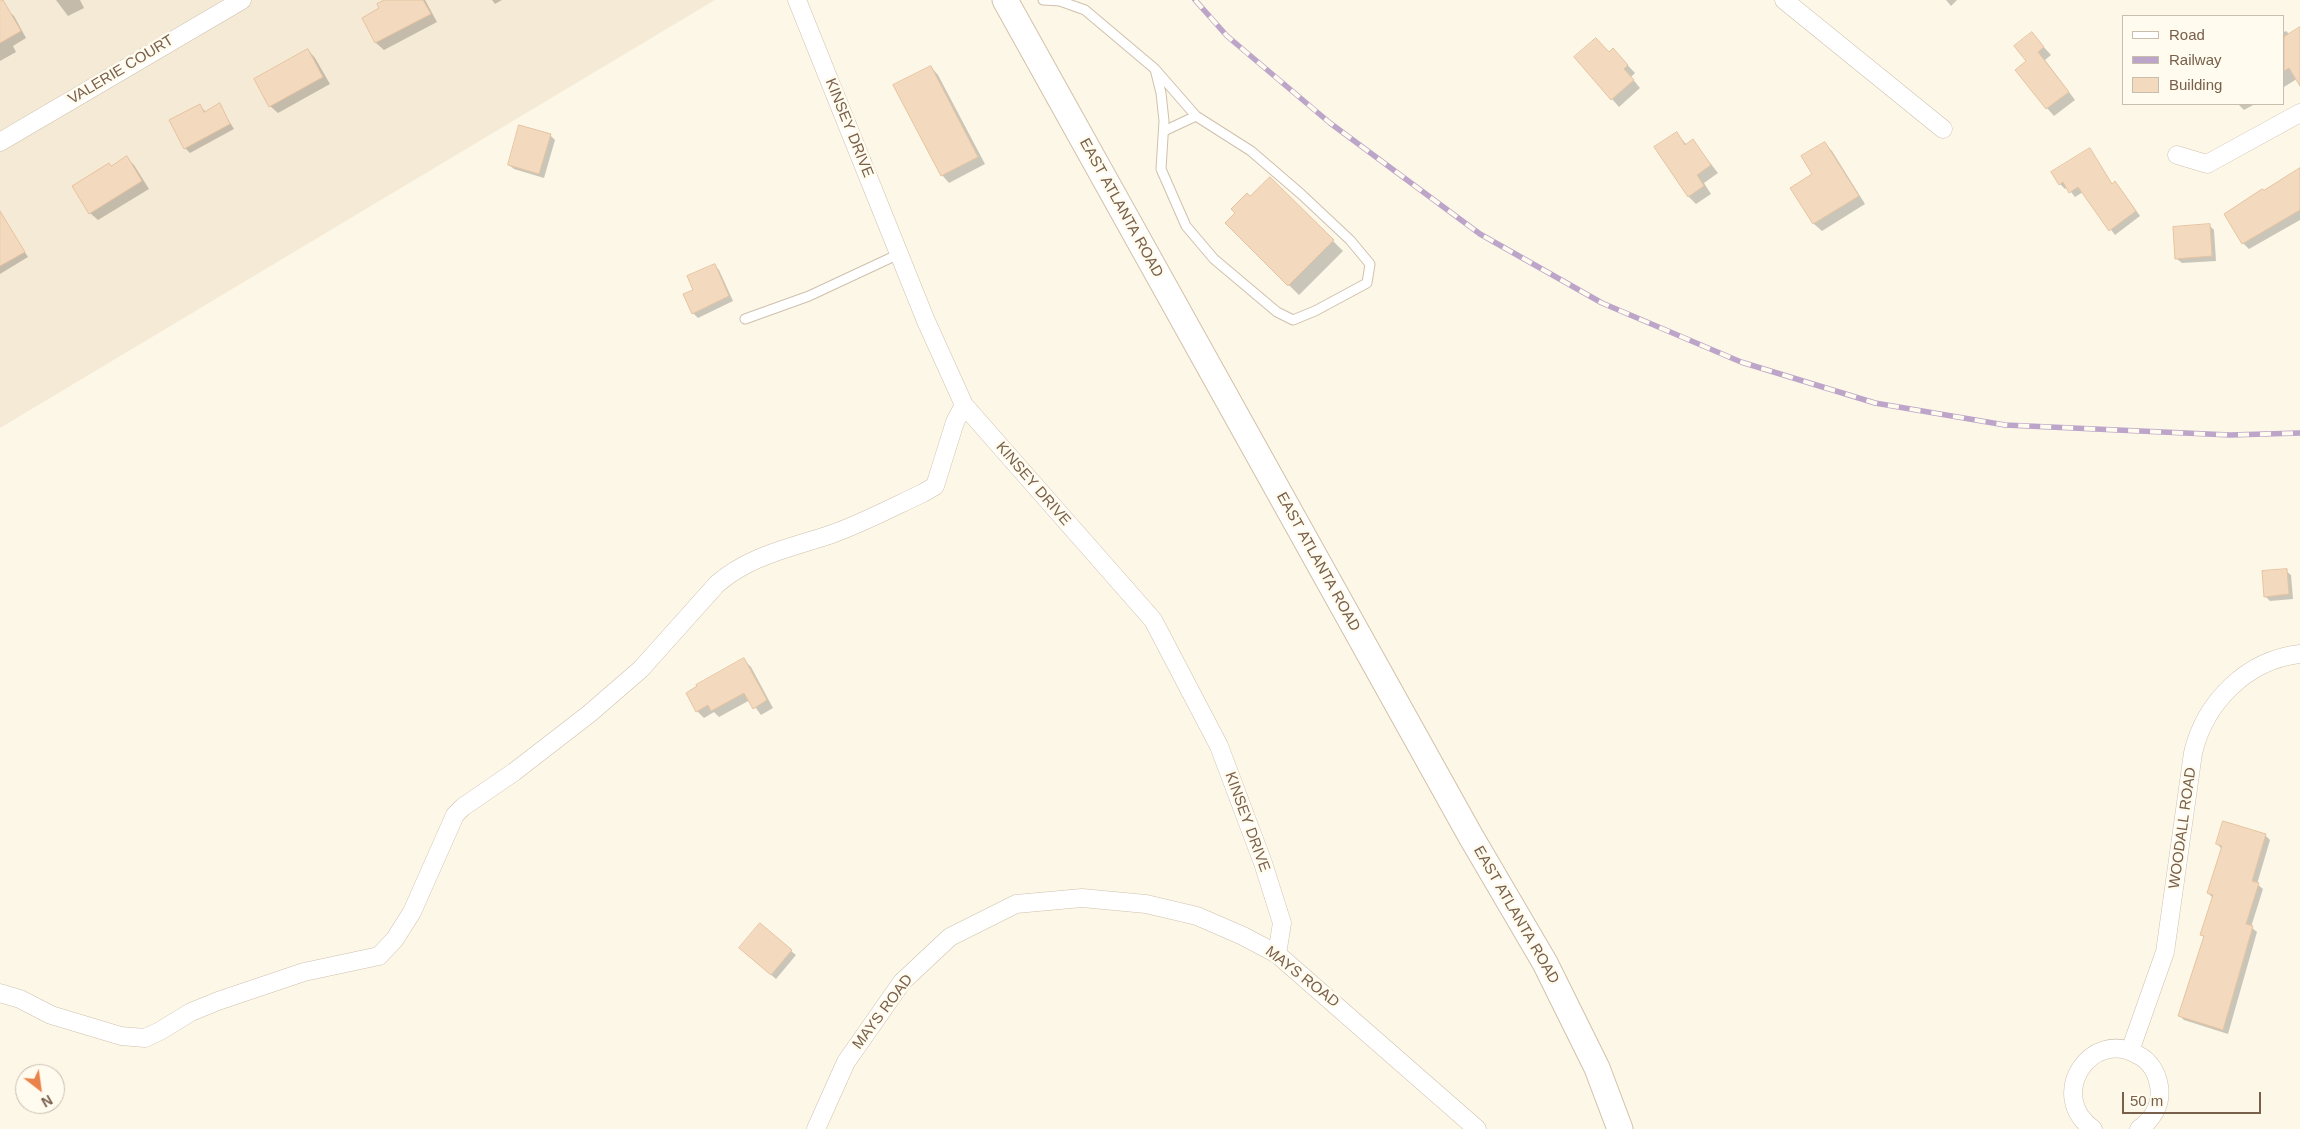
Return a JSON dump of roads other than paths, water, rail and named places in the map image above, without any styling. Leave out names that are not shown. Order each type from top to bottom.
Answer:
[{"type":"street","name":"VALERIE COURT","points":[[0,142],[242,0]]},
{"type":"street","name":"KINSEY DRIVE","points":[[797,0],[926,321],[964,406],[1153,620],[1219,746],[1263,863],[1282,923],[1277,954]]},
{"type":"street","name":"EAST ATLANTA ROAD","points":[[1005,0],[1470,835],[1544,963],[1596,1068],[1620,1129]]},
{"type":"street","points":[[1784,0],[1943,129]]},
{"type":"street","points":[[2177,155],[2207,164],[2300,113]]},
{"type":"street","points":[[0,993],[20,999],[51,1015],[121,1036],[145,1038],[191,1012],[218,1001],[304,972],[379,956],[395,939],[412,912],[455,815],[463,807],[514,772],[589,714],[641,669],[729,573],[752,560],[833,533],[935,486],[955,422],[964,406]]},
{"type":"street","name":"WOODALL ROAD","points":[[2130,1051],[2165,952],[2193,753],[2200,729],[2217,701],[2243,676],[2272,661],[2300,654]]},
{"type":"street","name":"MAYS ROAD","points":[[816,1129],[846,1062],[902,982],[950,936],[1016,904],[1082,898],[1146,904],[1197,916],[1243,936],[1277,954],[1477,1129]]},
{"type":"street","points":[[2093,1129],[2082,1119],[2074,1105],[2072,1090],[2077,1074],[2086,1061],[2099,1052],[2115,1049],[2130,1051],[2143,1058],[2151,1066],[2159,1086],[2156,1111],[2147,1123],[2139,1129]]},
{"type":"lane","points":[[1043,0],[1060,1],[1085,10],[1155,69],[1196,116],[1251,151],[1350,240],[1370,264],[1367,283],[1315,311],[1293,320],[1277,312],[1214,259],[1186,226],[1162,169],[1164,131],[1161,93],[1155,69]]},
{"type":"lane","points":[[1164,131],[1196,116]]},
{"type":"lane","points":[[745,319],[810,296],[899,254]]},
{"type":"railway","points":[[1195,0],[1227,36],[1330,123],[1480,234],[1602,303],[1741,362],[1875,403],[2005,425],[2230,435],[2300,433]]}]
